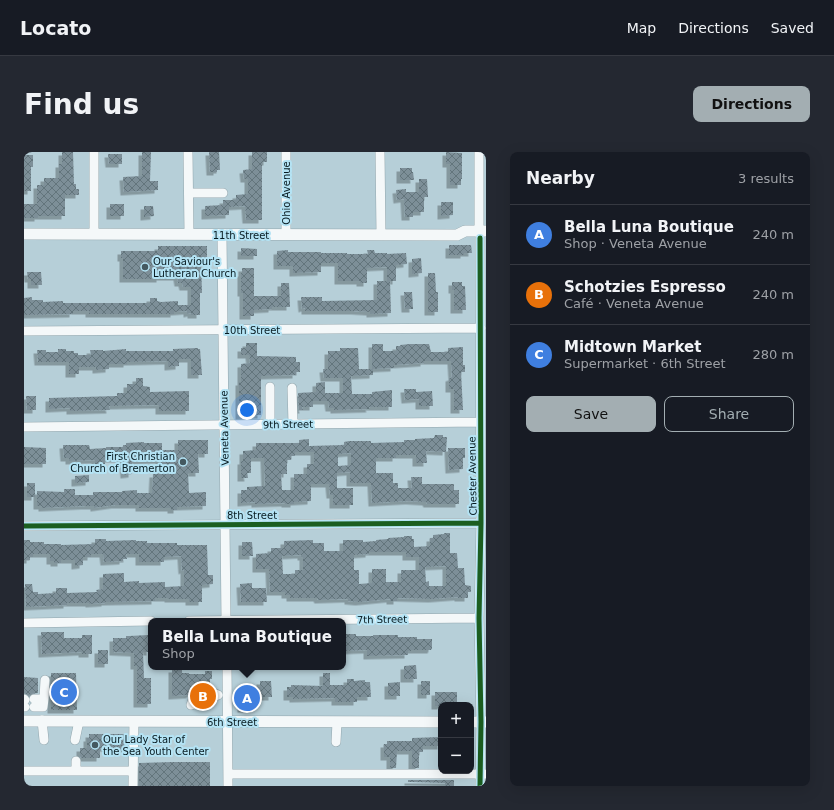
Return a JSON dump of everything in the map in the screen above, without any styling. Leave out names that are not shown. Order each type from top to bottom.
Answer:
[{"type":"main road","name":"11th Street","points":[[24,234],[458,235],[465,231],[483,235]]},
{"type":"main road","name":"6th Street","points":[[24,720],[438,722]]},
{"type":"street","points":[[94,152],[94,234]]},
{"type":"street","points":[[188,152],[189,234]]},
{"type":"street","name":"Ohio Avenue","points":[[286,152],[286,235]]},
{"type":"street","points":[[380,152],[381,235]]},
{"type":"street","name":"Chester Avenue","points":[[479,152],[483,235],[481,328],[483,385],[480,422],[483,504],[481,523],[483,553],[479,618],[483,675],[479,722],[483,774],[480,786]]},
{"type":"street","points":[[189,193],[223,193]]},
{"type":"street","name":"Veneta Avenue","points":[[222,234],[226,618]]},
{"type":"street","name":"10th Street","points":[[24,331],[481,328]]},
{"type":"street","points":[[270,387],[270,424]]},
{"type":"street","points":[[292,388],[293,424]]},
{"type":"street","name":"9th Street","points":[[24,427],[480,422]]},
{"type":"street","name":"8th Street","points":[[24,526],[481,523]]},
{"type":"street","name":"7th Street","points":[[346,620],[479,618]]},
{"type":"street","points":[[24,623],[148,621]]},
{"type":"street","points":[[227,670],[228,786]]},
{"type":"street","points":[[28,703],[44,699],[45,680]]},
{"type":"street","points":[[42,720],[44,740]]},
{"type":"street","points":[[74,740],[79,721]]},
{"type":"street","points":[[132,786],[134,721]]},
{"type":"street","points":[[336,742],[337,722]]},
{"type":"street","points":[[76,761],[76,772]]},
{"type":"street","points":[[24,772],[132,771]]},
{"type":"street","points":[[228,774],[483,774]]},
{"type":"building","points":[[62,152],[73,152],[74,184],[76,184],[76,189],[79,189],[79,195],[65,195],[65,216],[38,216],[38,218],[24,218],[24,204],[37,204],[37,185],[44,185],[44,178],[59,178],[59,164],[62,164]]},
{"type":"building","points":[[142,152],[151,152],[150,181],[158,181],[158,190],[124,192],[123,177],[142,176]]},
{"type":"building","points":[[209,152],[219,152],[220,170],[217,170],[217,172],[210,172]]},
{"type":"building","points":[[252,152],[267,152],[267,162],[262,162],[262,220],[246,220],[245,206],[229,207],[229,215],[205,216],[205,206],[223,205],[223,200],[236,200],[236,195],[248,194],[248,179],[244,179],[243,170],[252,169]]},
{"type":"building","points":[[446,152],[462,153],[461,185],[450,185],[450,164],[446,164]]},
{"type":"building","points":[[108,154],[122,154],[122,164],[109,164]]},
{"type":"building","points":[[24,155],[33,155],[33,167],[31,167],[31,191],[24,191]]},
{"type":"building","points":[[400,168],[412,168],[414,180],[400,180]]},
{"type":"building","points":[[419,179],[427,179],[428,197],[424,197],[424,212],[413,212],[413,217],[405,217],[404,199],[397,200],[396,190],[406,189],[406,192],[419,192]]},
{"type":"building","points":[[441,202],[453,202],[453,215],[441,216]]},
{"type":"building","points":[[110,204],[124,204],[124,216],[110,216]]},
{"type":"building","points":[[144,206],[153,206],[154,216],[144,217]]},
{"type":"building","points":[[449,245],[471,245],[472,253],[464,253],[464,255],[449,255]]},
{"type":"building","points":[[158,246],[207,246],[207,260],[201,260],[202,293],[200,293],[200,315],[191,315],[191,313],[187,314],[187,311],[174,312],[174,314],[89,314],[89,311],[73,311],[73,314],[24,315],[24,298],[32,297],[32,300],[43,300],[43,302],[63,301],[63,303],[150,303],[150,298],[157,298],[157,301],[161,302],[178,301],[178,305],[191,305],[191,287],[183,287],[182,283],[178,283],[177,277],[160,277],[160,279],[123,279],[123,258],[121,258],[121,251],[158,251]]},
{"type":"building","points":[[241,248],[257,249],[257,256],[241,256]]},
{"type":"building","points":[[288,250],[288,252],[347,254],[368,254],[367,250],[374,250],[375,253],[387,254],[406,253],[407,264],[396,265],[396,281],[387,281],[387,267],[367,268],[367,283],[360,283],[360,281],[338,281],[338,263],[321,263],[321,272],[293,273],[293,266],[277,266],[277,251]]},
{"type":"building","points":[[421,258],[422,273],[412,274],[412,259]]},
{"type":"building","points":[[242,268],[254,268],[254,296],[281,296],[281,283],[289,283],[290,307],[272,307],[272,309],[254,310],[254,316],[243,316],[243,293],[241,293]]},
{"type":"building","points":[[27,272],[41,272],[42,285],[31,285],[31,279],[28,279]]},
{"type":"building","points":[[428,273],[435,273],[436,292],[438,292],[438,312],[428,312]]},
{"type":"building","points":[[377,281],[390,281],[391,313],[370,314],[370,312],[305,311],[305,308],[302,309],[301,297],[322,297],[322,301],[377,300]]},
{"type":"building","points":[[452,282],[462,282],[462,286],[465,286],[466,310],[454,310],[454,290],[452,290]]},
{"type":"building","points":[[404,292],[412,292],[413,309],[405,309]]},
{"type":"building","points":[[246,343],[257,343],[257,356],[296,357],[296,362],[300,362],[300,372],[296,372],[296,375],[261,376],[261,415],[239,416],[239,382],[241,382],[241,364],[250,363],[249,355],[241,355],[241,348],[246,348]]},
{"type":"building","points":[[372,344],[383,344],[383,351],[396,351],[396,346],[410,344],[429,344],[431,352],[448,352],[448,348],[463,347],[463,365],[465,365],[465,372],[461,372],[463,410],[454,410],[454,389],[449,389],[449,378],[452,377],[451,361],[424,361],[424,363],[394,365],[394,368],[372,369]]},
{"type":"building","points":[[340,348],[358,348],[359,369],[373,369],[373,375],[351,376],[352,394],[372,394],[372,392],[392,390],[392,407],[334,410],[334,408],[329,408],[328,401],[313,401],[313,407],[302,407],[303,410],[299,410],[298,393],[316,392],[316,383],[325,382],[325,393],[343,393],[343,378],[324,378],[323,369],[328,369],[328,351],[340,351]]},
{"type":"building","points":[[58,349],[66,349],[66,351],[74,351],[74,353],[78,353],[78,355],[91,355],[90,350],[103,351],[126,349],[126,351],[173,351],[173,349],[200,349],[202,375],[191,375],[191,359],[179,359],[179,366],[168,367],[168,361],[109,364],[109,369],[96,370],[96,367],[79,367],[79,374],[69,374],[69,362],[38,362],[37,350],[58,352]]},
{"type":"building","points":[[136,378],[143,378],[143,386],[150,387],[150,392],[189,391],[189,411],[159,411],[159,405],[109,406],[110,410],[70,411],[70,408],[49,409],[49,398],[117,396],[117,393],[127,393],[127,384],[136,384]]},
{"type":"building","points":[[404,389],[416,389],[416,392],[432,391],[433,406],[419,406],[419,399],[405,400]]},
{"type":"building","points":[[26,396],[36,396],[36,410],[27,410]]},
{"type":"building","points":[[435,435],[443,435],[443,437],[447,437],[446,452],[426,451],[427,463],[416,463],[416,455],[396,455],[396,458],[376,458],[376,473],[393,473],[393,483],[398,483],[398,488],[412,488],[411,477],[422,477],[422,484],[454,484],[454,490],[459,490],[459,504],[427,504],[426,502],[409,501],[372,503],[371,483],[350,483],[350,472],[337,473],[337,488],[353,488],[353,505],[333,505],[333,495],[330,495],[329,484],[311,484],[311,501],[294,502],[294,504],[255,504],[255,502],[241,503],[241,490],[247,490],[247,487],[265,486],[264,458],[251,458],[251,473],[247,473],[248,478],[241,478],[241,461],[243,461],[243,451],[256,450],[256,443],[299,443],[299,440],[309,439],[309,446],[344,445],[344,442],[349,441],[371,441],[371,443],[404,442],[404,440],[434,438]],"holes":[[[295,452],[314,452],[314,464],[307,464],[307,474],[294,474],[294,490],[282,490],[281,474],[287,474],[287,460],[291,460],[291,456],[295,456]],[[351,453],[351,465],[338,466],[338,454]]]},
{"type":"building","points":[[178,440],[208,440],[208,454],[198,454],[199,473],[188,473],[189,493],[206,492],[206,506],[177,507],[177,510],[171,510],[171,508],[139,508],[139,505],[115,505],[94,508],[94,506],[42,508],[42,506],[37,506],[37,491],[64,492],[64,489],[75,489],[75,495],[93,495],[93,492],[122,492],[137,490],[137,493],[152,493],[153,474],[159,474],[159,460],[132,461],[132,474],[124,475],[123,459],[105,459],[105,464],[95,464],[95,460],[69,461],[69,458],[64,458],[63,445],[89,445],[90,449],[123,447],[126,443],[144,442],[162,443],[162,450],[178,450]]},
{"type":"building","points":[[24,447],[46,448],[46,464],[24,464]]},
{"type":"building","points":[[448,448],[465,448],[463,469],[449,470]]},
{"type":"building","points":[[89,475],[89,482],[75,483],[75,476]]},
{"type":"building","points":[[27,483],[35,483],[35,497],[27,497]]},
{"type":"building","points":[[450,533],[450,553],[457,553],[458,568],[464,568],[465,585],[471,586],[471,592],[468,592],[468,598],[397,598],[397,601],[390,601],[390,599],[359,602],[348,601],[348,599],[318,600],[317,598],[290,598],[290,595],[285,595],[285,592],[270,592],[269,569],[256,569],[256,554],[271,553],[271,548],[284,548],[284,541],[313,540],[313,543],[324,543],[324,551],[343,551],[343,540],[363,540],[363,542],[412,536],[412,539],[414,539],[414,547],[430,546],[430,538],[433,538],[433,535]],"holes":[[[369,552],[406,552],[406,557],[419,557],[419,570],[401,570],[401,582],[386,582],[386,569],[372,569],[372,583],[359,584],[359,570],[354,570],[354,555],[369,554]],[[301,555],[301,557],[303,557],[303,570],[295,570],[295,574],[283,574],[282,556]],[[446,566],[446,586],[429,586],[429,581],[426,582],[425,567]]]},
{"type":"building","points":[[95,539],[106,539],[106,541],[136,540],[147,541],[147,543],[177,543],[177,545],[207,545],[208,575],[213,575],[213,584],[202,585],[202,602],[189,602],[189,599],[155,598],[155,601],[105,602],[89,604],[67,603],[67,605],[26,607],[25,584],[32,584],[33,592],[38,592],[38,594],[56,593],[56,588],[67,588],[67,593],[97,592],[96,590],[103,589],[103,574],[124,573],[124,582],[165,582],[165,587],[184,586],[184,570],[182,571],[181,556],[164,557],[164,562],[139,562],[139,554],[126,554],[127,559],[123,559],[123,561],[104,562],[103,554],[91,554],[91,557],[83,557],[83,565],[75,566],[75,560],[61,560],[61,563],[54,563],[54,561],[50,561],[50,554],[33,554],[33,557],[30,557],[30,560],[24,560],[24,540],[30,540],[30,542],[44,542],[44,544],[61,545],[95,544]]},
{"type":"building","points":[[242,542],[252,542],[253,556],[242,556]]},
{"type":"building","points":[[252,583],[252,588],[266,588],[267,602],[241,602],[240,584]]},
{"type":"building","points":[[41,632],[64,632],[64,638],[82,638],[82,635],[92,635],[92,654],[82,654],[82,652],[42,654]]},
{"type":"building","points":[[346,634],[356,634],[356,636],[398,635],[398,637],[432,639],[431,650],[411,650],[408,651],[408,655],[367,656],[367,650],[346,651]]},
{"type":"building","points":[[148,635],[148,652],[143,652],[144,678],[151,678],[151,704],[137,704],[137,666],[134,666],[134,653],[113,652],[113,638],[126,638],[126,636]]},
{"type":"building","points":[[98,650],[108,650],[108,664],[98,664]]},
{"type":"building","points":[[416,665],[417,679],[404,679],[404,666]]},
{"type":"building","points":[[172,670],[182,670],[182,673],[189,674],[205,674],[205,671],[212,671],[212,679],[210,679],[210,684],[202,684],[203,686],[195,689],[189,695],[172,696]]},
{"type":"building","points":[[51,673],[76,673],[77,710],[51,710]]},
{"type":"building","points":[[323,673],[330,673],[330,685],[347,685],[347,679],[354,679],[354,681],[365,680],[365,682],[370,682],[371,697],[357,697],[357,702],[335,702],[335,698],[293,699],[293,697],[287,697],[287,687],[291,687],[291,685],[323,686]]},
{"type":"building","points":[[24,677],[38,678],[38,693],[31,694],[29,696],[24,693]]},
{"type":"building","points":[[260,681],[271,681],[272,697],[254,697],[254,709],[241,709],[241,687],[260,687]]},
{"type":"building","points":[[421,681],[430,681],[430,695],[421,695]]},
{"type":"building","points":[[400,682],[400,696],[388,696],[388,683]]},
{"type":"building","points":[[435,692],[457,692],[457,702],[438,702],[438,706],[435,706]]},
{"type":"building","points":[[89,734],[126,734],[126,749],[100,748],[100,758],[81,758],[80,748],[87,748],[87,738],[89,738]]},
{"type":"building","points":[[438,737],[438,746],[423,746],[423,752],[419,752],[419,768],[412,768],[412,751],[397,751],[396,768],[390,768],[390,757],[384,757],[384,744],[387,744],[387,741],[412,741],[412,738]]},
{"type":"building","points":[[210,762],[210,786],[139,786],[139,763]]},
{"type":"building","points":[[408,780],[454,780],[454,786],[445,786],[445,783],[408,782]]},
{"type":"cycle path","points":[[480,238],[480,786]]},
{"type":"cycle path","points":[[24,526],[481,523]]},
{"type":"place","name":"Our Saviour's Lutheran Church","points":[[145,267]]},
{"type":"place","name":"First Christian Church of Bremerton","points":[[183,462]]},
{"type":"place","name":"Midtown Market","points":[[64,692]]},
{"type":"place","name":"Schotzies Espresso","points":[[203,696]]},
{"type":"place","name":"Bella Luna Boutique","points":[[247,698]]},
{"type":"place","name":"Our Lady Star of the Sea Youth Center","points":[[95,745]]}]
